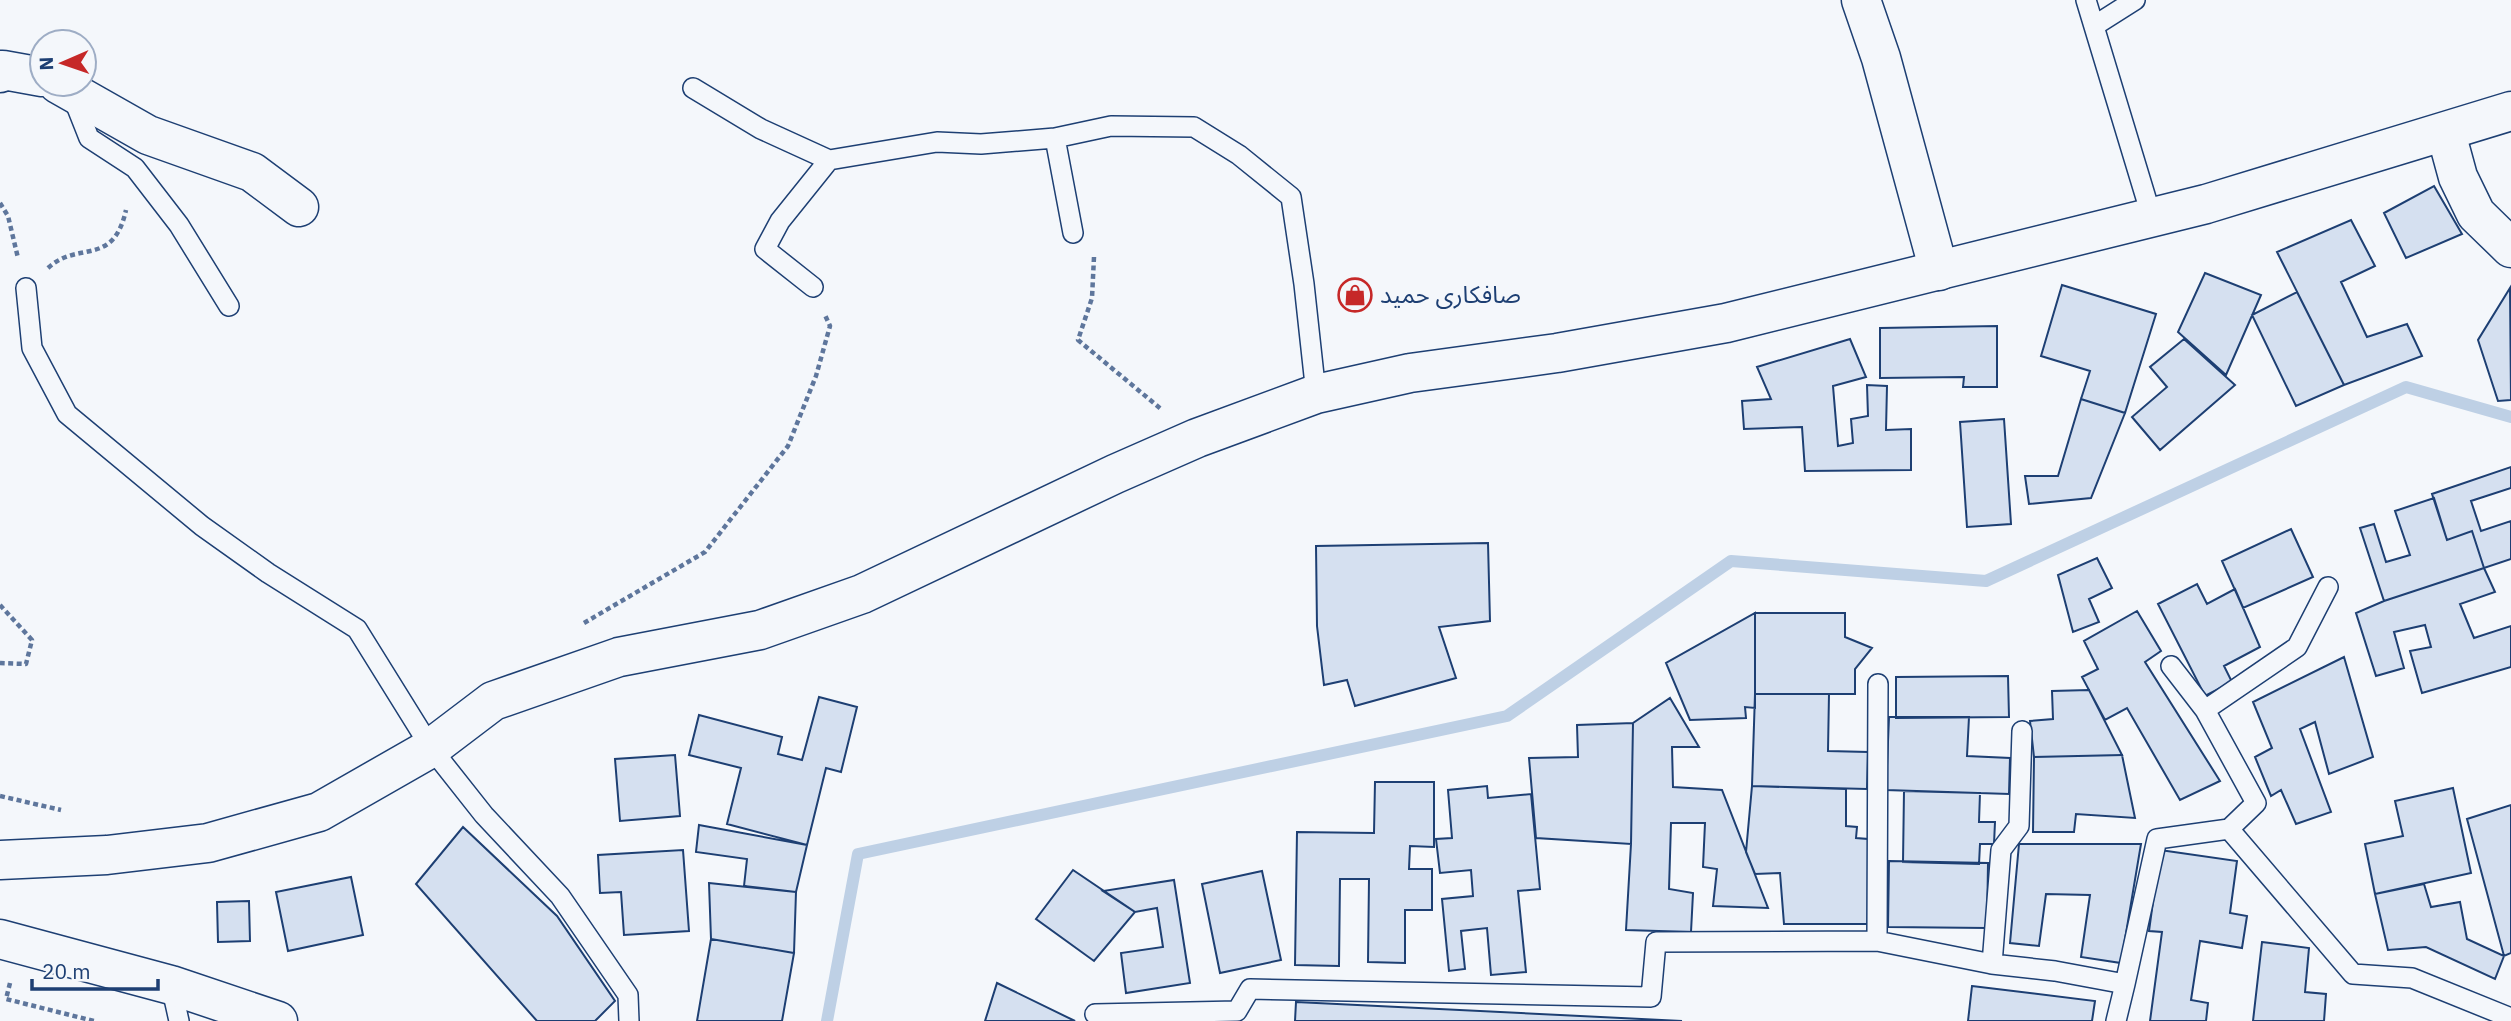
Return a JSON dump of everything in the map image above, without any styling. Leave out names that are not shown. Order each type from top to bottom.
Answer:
[{"type":"main road","points":[[1861,0],[1881,58],[1939,271]]},
{"type":"main road","points":[[0,73],[4,70],[28,76]]},
{"type":"main road","points":[[82,98],[148,135],[252,172],[299,207]]},
{"type":"main road","points":[[0,860],[107,855],[208,843],[319,812],[431,748],[494,701],[619,657],[760,630],[862,594],[1115,474],[1197,438],[1316,394],[1410,373],[1557,353],[1726,323],[2220,201],[2511,111]]},
{"type":"main road","points":[[2446,133],[2458,177],[2476,214],[2511,248]]},
{"type":"main road","points":[[0,939],[175,1003],[278,1021]]},
{"type":"lane","points":[[2086,0],[2151,218]]},
{"type":"lane","points":[[2094,26],[2136,0]]},
{"type":"lane","points":[[693,88],[761,129],[829,160],[937,142],[981,145],[1055,138],[1111,126],[1194,127],[1239,155],[1291,197],[1316,394]]},
{"type":"lane","points":[[65,98],[89,138],[135,168],[179,225],[229,306]]},
{"type":"lane","points":[[1055,138],[1073,233]]},
{"type":"lane","points":[[813,287],[765,249],[780,221],[829,160]]},
{"type":"lane","points":[[26,288],[32,348],[67,414],[202,526],[268,573],[357,629],[431,748],[484,816],[560,897],[628,995],[629,1021]]},
{"type":"lane","points":[[2205,710],[2297,647],[2328,587]]},
{"type":"lane","points":[[2116,1021],[2157,839],[2229,829],[2256,803],[2205,710],[2171,666]]},
{"type":"lane","points":[[1877,941],[1878,684]]},
{"type":"lane","points":[[1992,964],[2001,850],[2019,826],[2022,731]]},
{"type":"lane","points":[[2229,829],[2353,974],[2412,978],[2511,1018]]},
{"type":"lane","points":[[1095,1014],[1237,1011],[1250,989],[1651,997],[1656,942],[1877,941],[1992,964],[2055,971],[2125,984]]},
{"type":"path","points":[[0,203],[8,216],[26,288],[58,258],[102,249],[122,228],[135,168]]},
{"type":"path","points":[[1073,233],[1095,245],[1092,298],[1078,340],[1197,438]]},
{"type":"path","points":[[576,627],[705,552],[788,446],[816,376],[830,326],[813,287]]},
{"type":"path","points":[[0,605],[33,640],[26,664],[0,663]]},
{"type":"path","points":[[0,796],[61,810]]},
{"type":"path","points":[[6,999],[94,1021]]},
{"type":"building","points":[[2434,186],[2462,234],[2406,258],[2384,213]]},
{"type":"building","points":[[2351,220],[2375,266],[2341,282],[2367,337],[2407,324],[2422,356],[2344,385],[2277,252]]},
{"type":"building","points":[[2205,273],[2261,295],[2226,375],[2178,332]]},
{"type":"building","points":[[2062,285],[2156,314],[2125,413],[2081,399],[2090,371],[2041,356]]},
{"type":"building","points":[[2510,288],[2511,400],[2498,401],[2478,340]]},
{"type":"building","points":[[2297,292],[2344,385],[2296,406],[2252,315]]},
{"type":"building","points":[[1997,326],[1997,387],[1963,387],[1964,377],[1880,378],[1880,328]]},
{"type":"building","points":[[1850,339],[1866,377],[1833,386],[1838,446],[1853,443],[1851,419],[1868,416],[1867,385],[1887,386],[1886,430],[1911,429],[1911,470],[1805,471],[1802,427],[1744,429],[1742,401],[1771,399],[1757,367]]},
{"type":"building","points":[[2184,339],[2235,385],[2160,450],[2132,417],[2167,387],[2150,367]]},
{"type":"building","points":[[2081,399],[2125,413],[2091,498],[2029,504],[2025,476],[2058,476]]},
{"type":"building","points":[[2004,419],[2011,524],[1967,527],[1960,422]]},
{"type":"building","points":[[2511,467],[2511,488],[2471,501],[2481,531],[2511,521],[2511,559],[2484,568],[2472,531],[2447,540],[2432,494]]},
{"type":"building","points":[[2434,498],[2447,540],[2472,531],[2484,568],[2384,601],[2360,528],[2374,524],[2386,562],[2410,555],[2395,511]]},
{"type":"building","points":[[2291,529],[2313,577],[2243,608],[2222,561]]},
{"type":"building","points":[[1488,543],[1490,621],[1439,627],[1456,678],[1355,706],[1347,680],[1324,685],[1317,626],[1316,546]]},
{"type":"building","points":[[2097,558],[2112,588],[2089,599],[2099,622],[2073,632],[2058,575]]},
{"type":"building","points":[[2484,568],[2495,592],[2460,604],[2474,638],[2511,626],[2511,667],[2422,693],[2410,651],[2431,647],[2425,625],[2394,632],[2404,668],[2376,676],[2356,613]]},
{"type":"building","points":[[2197,584],[2207,604],[2235,589],[2260,647],[2224,666],[2232,682],[2205,696],[2158,604]]},
{"type":"building","points":[[2137,611],[2161,651],[2145,662],[2220,781],[2180,800],[2127,708],[2105,720],[2082,677],[2098,669],[2084,641]]},
{"type":"building","points":[[1755,613],[1845,613],[1845,637],[1872,648],[1855,669],[1855,694],[1755,694]]},
{"type":"building","points":[[1755,613],[1755,708],[1745,707],[1746,718],[1690,720],[1666,663]]},
{"type":"building","points":[[2344,657],[2373,757],[2329,774],[2315,722],[2300,729],[2331,812],[2296,824],[2281,790],[2271,796],[2255,757],[2272,748],[2253,702]]},
{"type":"building","points":[[2008,676],[2009,717],[1896,718],[1896,677]]},
{"type":"building","points":[[2089,690],[2122,755],[2034,757],[2030,721],[2053,719],[2052,691]]},
{"type":"building","points":[[1755,694],[1829,694],[1828,751],[1868,752],[1867,789],[1752,786]]},
{"type":"building","points":[[819,697],[857,707],[841,772],[826,768],[807,845],[727,824],[741,768],[689,755],[699,715],[782,737],[778,754],[802,760]]},
{"type":"building","points":[[1670,698],[1699,747],[1672,747],[1673,787],[1722,790],[1768,908],[1713,906],[1717,869],[1703,867],[1705,823],[1671,823],[1669,889],[1693,893],[1691,932],[1626,930],[1633,723]]},
{"type":"building","points":[[1889,717],[1969,717],[1967,756],[2010,758],[2009,794],[1886,790]]},
{"type":"building","points":[[1633,723],[1631,844],[1536,838],[1529,758],[1578,757],[1577,725]]},
{"type":"building","points":[[675,755],[680,816],[620,821],[615,759]]},
{"type":"building","points":[[2122,755],[2135,818],[2076,814],[2074,832],[2033,832],[2034,757]]},
{"type":"building","points":[[1375,782],[1434,782],[1434,847],[1410,846],[1409,869],[1432,869],[1432,910],[1405,910],[1405,963],[1368,962],[1369,879],[1340,879],[1339,966],[1295,965],[1297,832],[1374,833]]},
{"type":"building","points":[[1487,786],[1488,798],[1531,794],[1540,889],[1518,891],[1526,972],[1491,975],[1487,928],[1461,931],[1465,969],[1449,971],[1442,899],[1473,896],[1471,870],[1440,873],[1436,839],[1452,838],[1448,790]]},
{"type":"building","points":[[1752,786],[1846,789],[1846,826],[1857,827],[1856,838],[1868,839],[1869,924],[1784,924],[1780,873],[1755,874],[1746,852]]},
{"type":"building","points":[[2453,788],[2471,873],[2375,894],[2365,844],[2403,836],[2395,801]]},
{"type":"building","points":[[1904,791],[1980,793],[1979,822],[1995,822],[1994,844],[1980,844],[1979,864],[1903,862]]},
{"type":"building","points":[[2511,805],[2511,953],[2504,956],[2467,819]]},
{"type":"building","points":[[699,825],[807,845],[796,892],[744,886],[747,859],[696,852]]},
{"type":"building","points":[[463,827],[557,916],[615,1001],[595,1021],[537,1021],[416,884]]},
{"type":"building","points":[[2019,844],[2141,844],[2121,963],[2081,957],[2090,895],[2046,894],[2039,946],[2010,943]]},
{"type":"building","points":[[683,850],[689,931],[624,935],[621,892],[600,893],[598,855]]},
{"type":"building","points":[[2160,850],[2237,861],[2230,913],[2247,916],[2242,948],[2200,941],[2191,1000],[2208,1003],[2206,1021],[2150,1021],[2162,932],[2149,931]]},
{"type":"building","points":[[1889,861],[1988,863],[1987,928],[1888,927]]},
{"type":"building","points":[[1073,870],[1135,912],[1094,961],[1036,919]]},
{"type":"building","points":[[1262,871],[1281,960],[1220,973],[1202,884]]},
{"type":"building","points":[[351,877],[363,935],[288,951],[276,892]]},
{"type":"building","points":[[1174,880],[1190,983],[1126,993],[1121,953],[1163,947],[1157,908],[1135,912],[1103,891]]},
{"type":"building","points":[[709,883],[796,892],[794,953],[711,939]]},
{"type":"building","points":[[2424,884],[2431,907],[2460,902],[2467,939],[2504,956],[2495,979],[2426,947],[2388,950],[2375,894]]},
{"type":"building","points":[[249,901],[250,941],[218,942],[217,902]]},
{"type":"building","points":[[711,939],[794,953],[782,1021],[697,1021]]},
{"type":"building","points":[[2262,942],[2309,948],[2305,992],[2326,994],[2324,1021],[2253,1021]]},
{"type":"building","points":[[997,983],[1075,1021],[985,1021]]},
{"type":"building","points":[[1972,986],[2095,1001],[2092,1021],[1968,1021]]},
{"type":"building","points":[[1296,1002],[1682,1021],[1295,1021]]},
{"type":"waterway","points":[[827,1021],[858,854],[1507,716],[1731,561],[1986,581],[2406,387],[2511,417]]},
{"type":"place","name":"صافکاری حمید","points":[[1355,295]]}]
